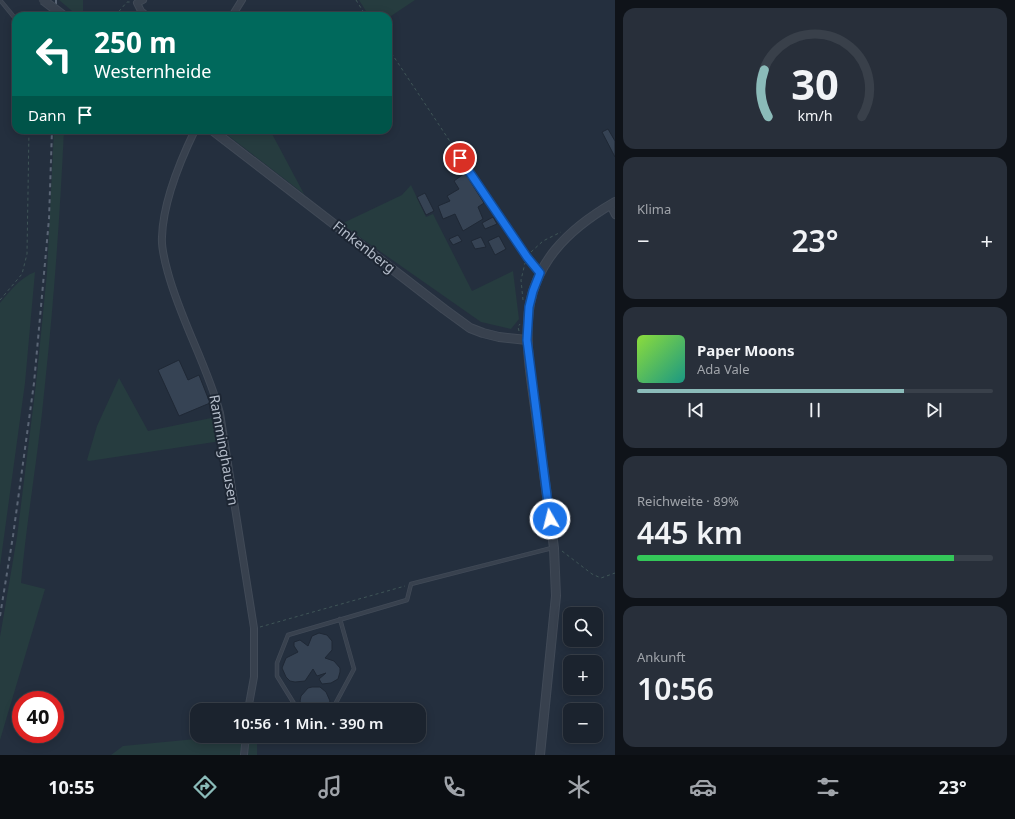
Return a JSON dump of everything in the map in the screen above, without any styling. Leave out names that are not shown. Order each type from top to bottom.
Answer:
[{"type":"street","points":[[43,0],[59,12]]},
{"type":"street","points":[[234,12],[238,1]]},
{"type":"street","points":[[140,2],[142,12]]},
{"type":"street","name":"Ramminghausen","points":[[193,134],[179,167],[165,214],[161,238],[172,288],[213,389],[220,413],[254,628],[254,677],[249,703]]},
{"type":"street","name":"Finkenberg","points":[[217,134],[470,328],[500,337],[527,340]]},
{"type":"street","points":[[460,158],[527,257],[540,273]]},
{"type":"street","points":[[540,755],[556,596],[556,562],[527,340],[529,307],[540,273],[555,250],[564,240],[574,230],[612,204],[615,215]]},
{"type":"street","points":[[244,755],[245,743]]},
{"type":"lane","points":[[0,0],[12,15]]},
{"type":"lane","points":[[294,703],[277,676],[277,663],[288,636],[340,619],[407,600],[412,584],[554,548]]},
{"type":"lane","points":[[336,703],[354,670],[340,619]]},
{"type":"path","points":[[356,0],[364,12]]},
{"type":"path","points":[[118,12],[126,2],[140,2]]},
{"type":"path","points":[[392,54],[460,158]]},
{"type":"path","points":[[0,300],[22,274],[27,254],[29,134]]},
{"type":"path","points":[[554,548],[561,550],[592,574],[601,578],[615,573]]},
{"type":"path","points":[[254,628],[412,584]]},
{"type":"green space","points":[[59,0],[83,0],[83,12],[73,12]]},
{"type":"green space","points":[[359,0],[415,0],[392,15],[392,12],[366,12]]},
{"type":"green space","points":[[54,134],[64,134],[61,194],[51,321],[21,583],[45,589],[15,691],[12,691],[12,700],[0,740],[0,637],[17,537],[36,384],[47,273]]},
{"type":"green space","points":[[226,134],[272,134],[304,194]]},
{"type":"green space","points":[[411,185],[426,217],[433,214],[472,291],[513,271],[519,319],[511,329],[481,322],[341,224],[402,195]]},
{"type":"green space","points":[[35,272],[25,383],[0,566],[0,303],[20,281]]},
{"type":"green space","points":[[119,378],[148,431],[216,417],[221,441],[89,461],[87,460],[97,426]]},
{"type":"green space","points":[[190,740],[190,743],[241,743],[241,755],[111,755],[123,746]]},
{"type":"green space","points":[[249,743],[257,743],[257,755],[248,755]]},
{"type":"building","points":[[608,129],[615,141],[615,157],[602,132]]},
{"type":"building","points":[[465,173],[484,203],[478,207],[483,219],[463,231],[455,214],[443,219],[438,206],[450,201],[447,196],[459,189],[454,181]]},
{"type":"building","points":[[425,193],[434,211],[426,215],[417,197]]},
{"type":"building","points":[[493,217],[497,224],[485,229],[482,223]]},
{"type":"building","points":[[458,235],[462,241],[453,245],[449,239]]},
{"type":"building","points":[[499,236],[506,249],[495,255],[488,241]]},
{"type":"building","points":[[481,237],[486,247],[475,249],[471,241]]},
{"type":"building","points":[[179,360],[188,380],[199,375],[210,403],[179,416],[158,370]]},
{"type":"building","points":[[319,633],[327,635],[332,641],[332,650],[325,658],[334,661],[340,668],[338,679],[331,683],[322,684],[319,679],[326,673],[317,676],[313,669],[305,681],[290,681],[286,677],[282,668],[286,658],[298,652],[294,646],[294,642],[300,640],[308,646],[312,636]]},
{"type":"building","points":[[320,687],[326,692],[330,701],[329,703],[301,703],[301,696],[308,688]]},
{"type":"railway","points":[[56,0],[56,12]]},
{"type":"railway","points":[[0,616],[13,536],[34,383],[49,219],[52,134]]},
{"type":"route","points":[[460,158],[527,257],[540,273],[529,307],[527,340],[550,519]]}]
